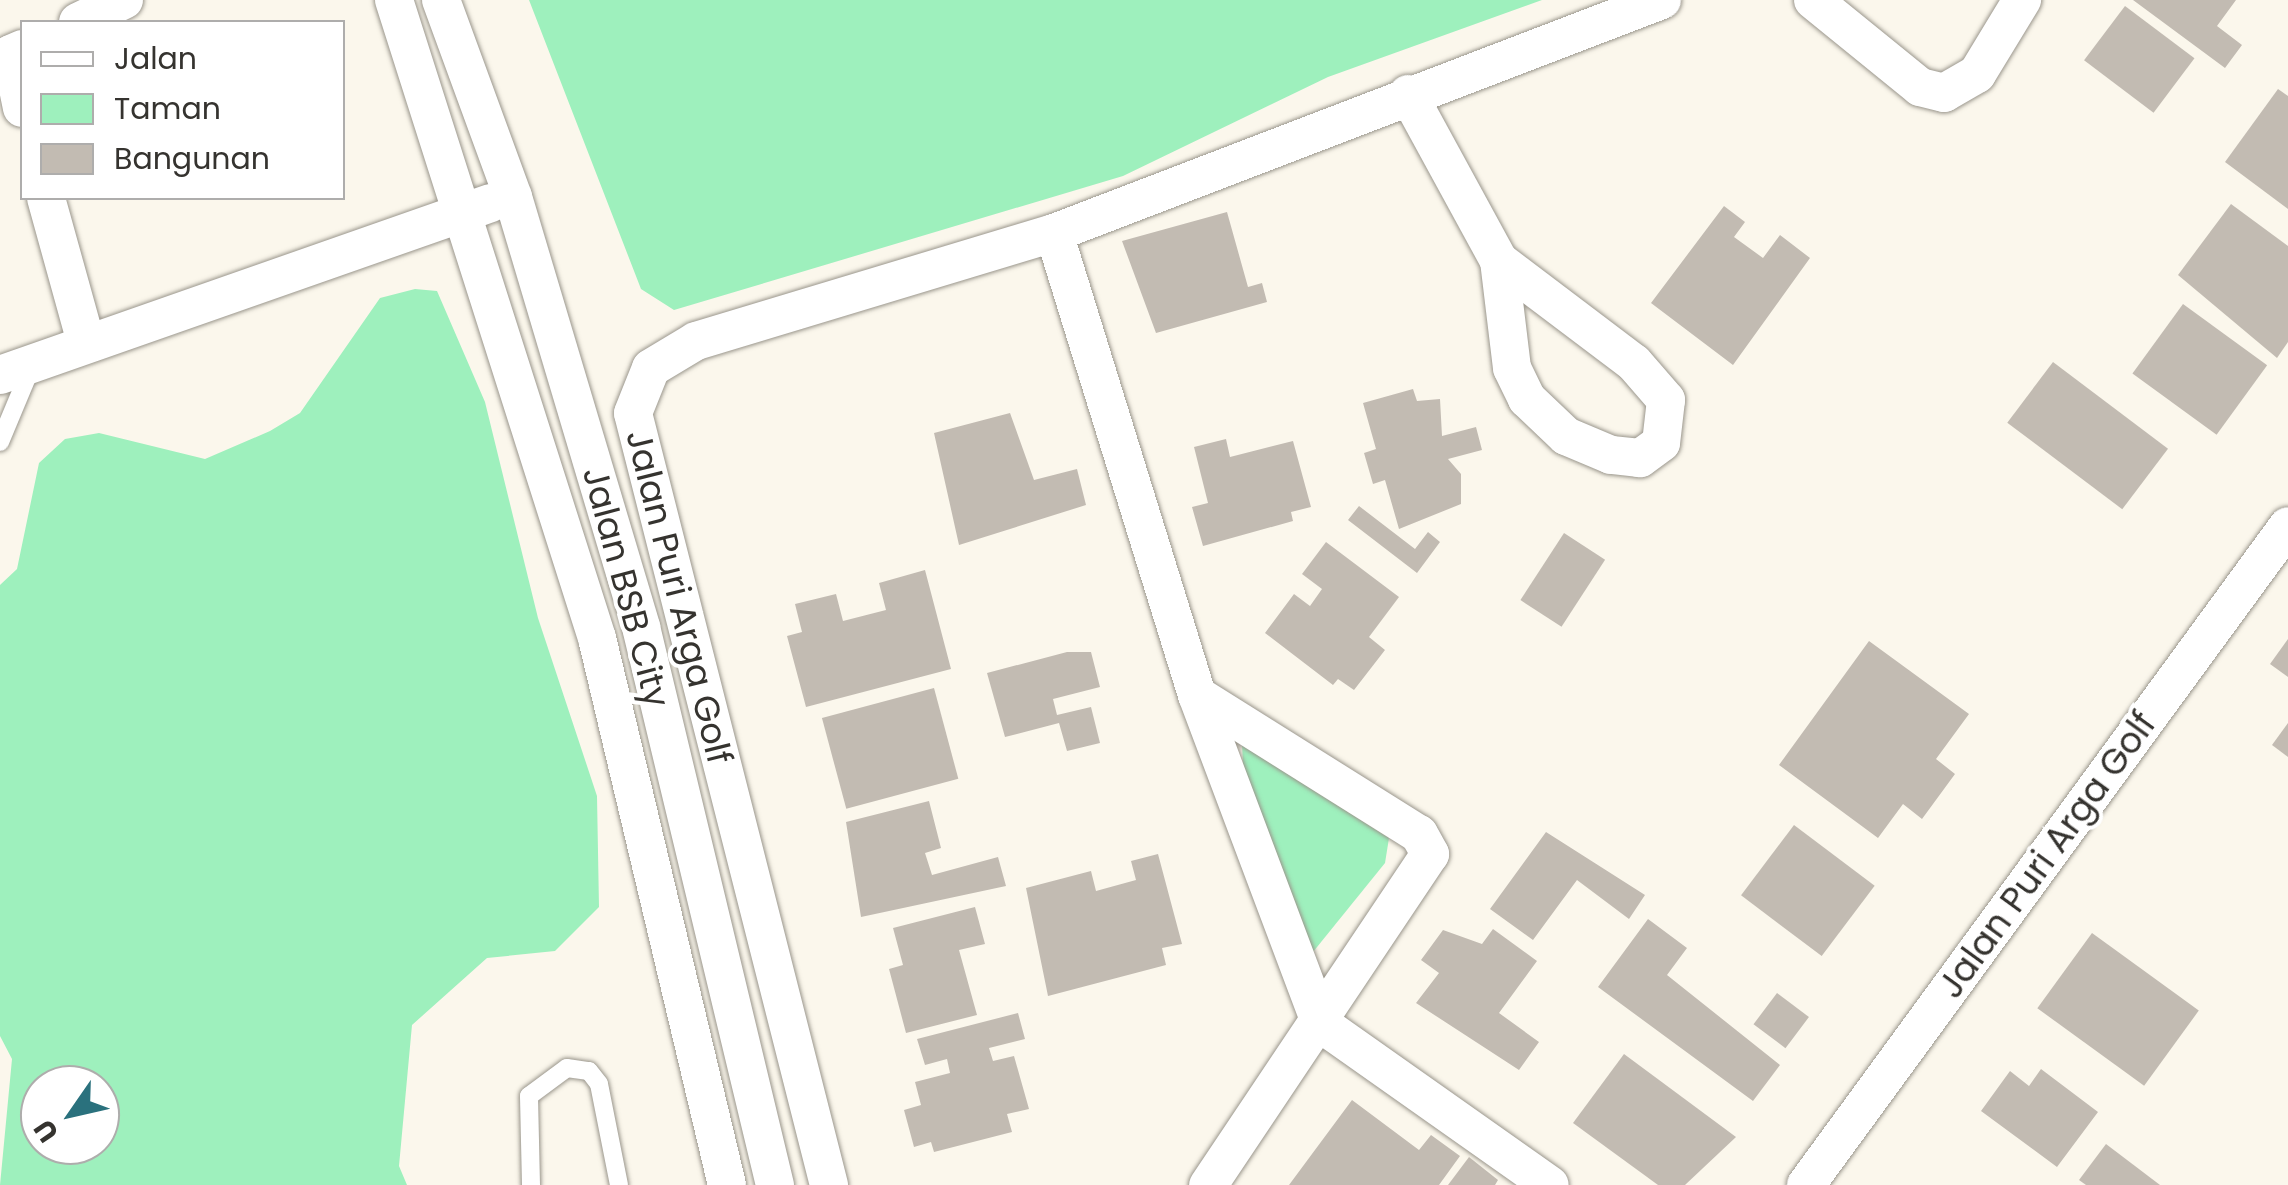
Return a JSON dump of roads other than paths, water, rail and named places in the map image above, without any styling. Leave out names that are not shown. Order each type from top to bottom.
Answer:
[{"type":"street","points":[[82,20],[124,0]]},
{"type":"street","name":"Jalan BSB City","points":[[394,0],[466,210],[597,638],[727,1185]]},
{"type":"street","name":"Jalan BSB City","points":[[440,0],[512,197],[641,626],[775,1185]]},
{"type":"street","name":"Jalan Puri Arga Golf","points":[[829,1185],[633,413],[637,392],[662,358],[696,341],[1054,233],[1408,94],[1662,0]]},
{"type":"street","points":[[1813,0],[1920,87],[1944,93],[1977,74],[2022,0]]},
{"type":"street","points":[[11,47],[20,97]]},
{"type":"street","points":[[1408,94],[1499,261],[1512,368],[1527,399],[1566,436],[1610,455],[1640,458],[1660,443],[1666,400],[1654,384],[1499,261]]},
{"type":"street","points":[[0,376],[35,359],[512,197]]},
{"type":"street","points":[[47,200],[86,342]]},
{"type":"street","points":[[1054,233],[1197,695],[1320,1023],[1550,1185]]},
{"type":"street","name":"Jalan Puri Arga Golf","points":[[1806,1185],[2288,526]]},
{"type":"street","points":[[1197,695],[1427,844],[1412,884],[1208,1185]]},
{"type":"lane","points":[[0,442],[35,359]]},
{"type":"lane","points":[[531,1185],[528,1096],[567,1068],[589,1071],[599,1084],[620,1185]]}]
